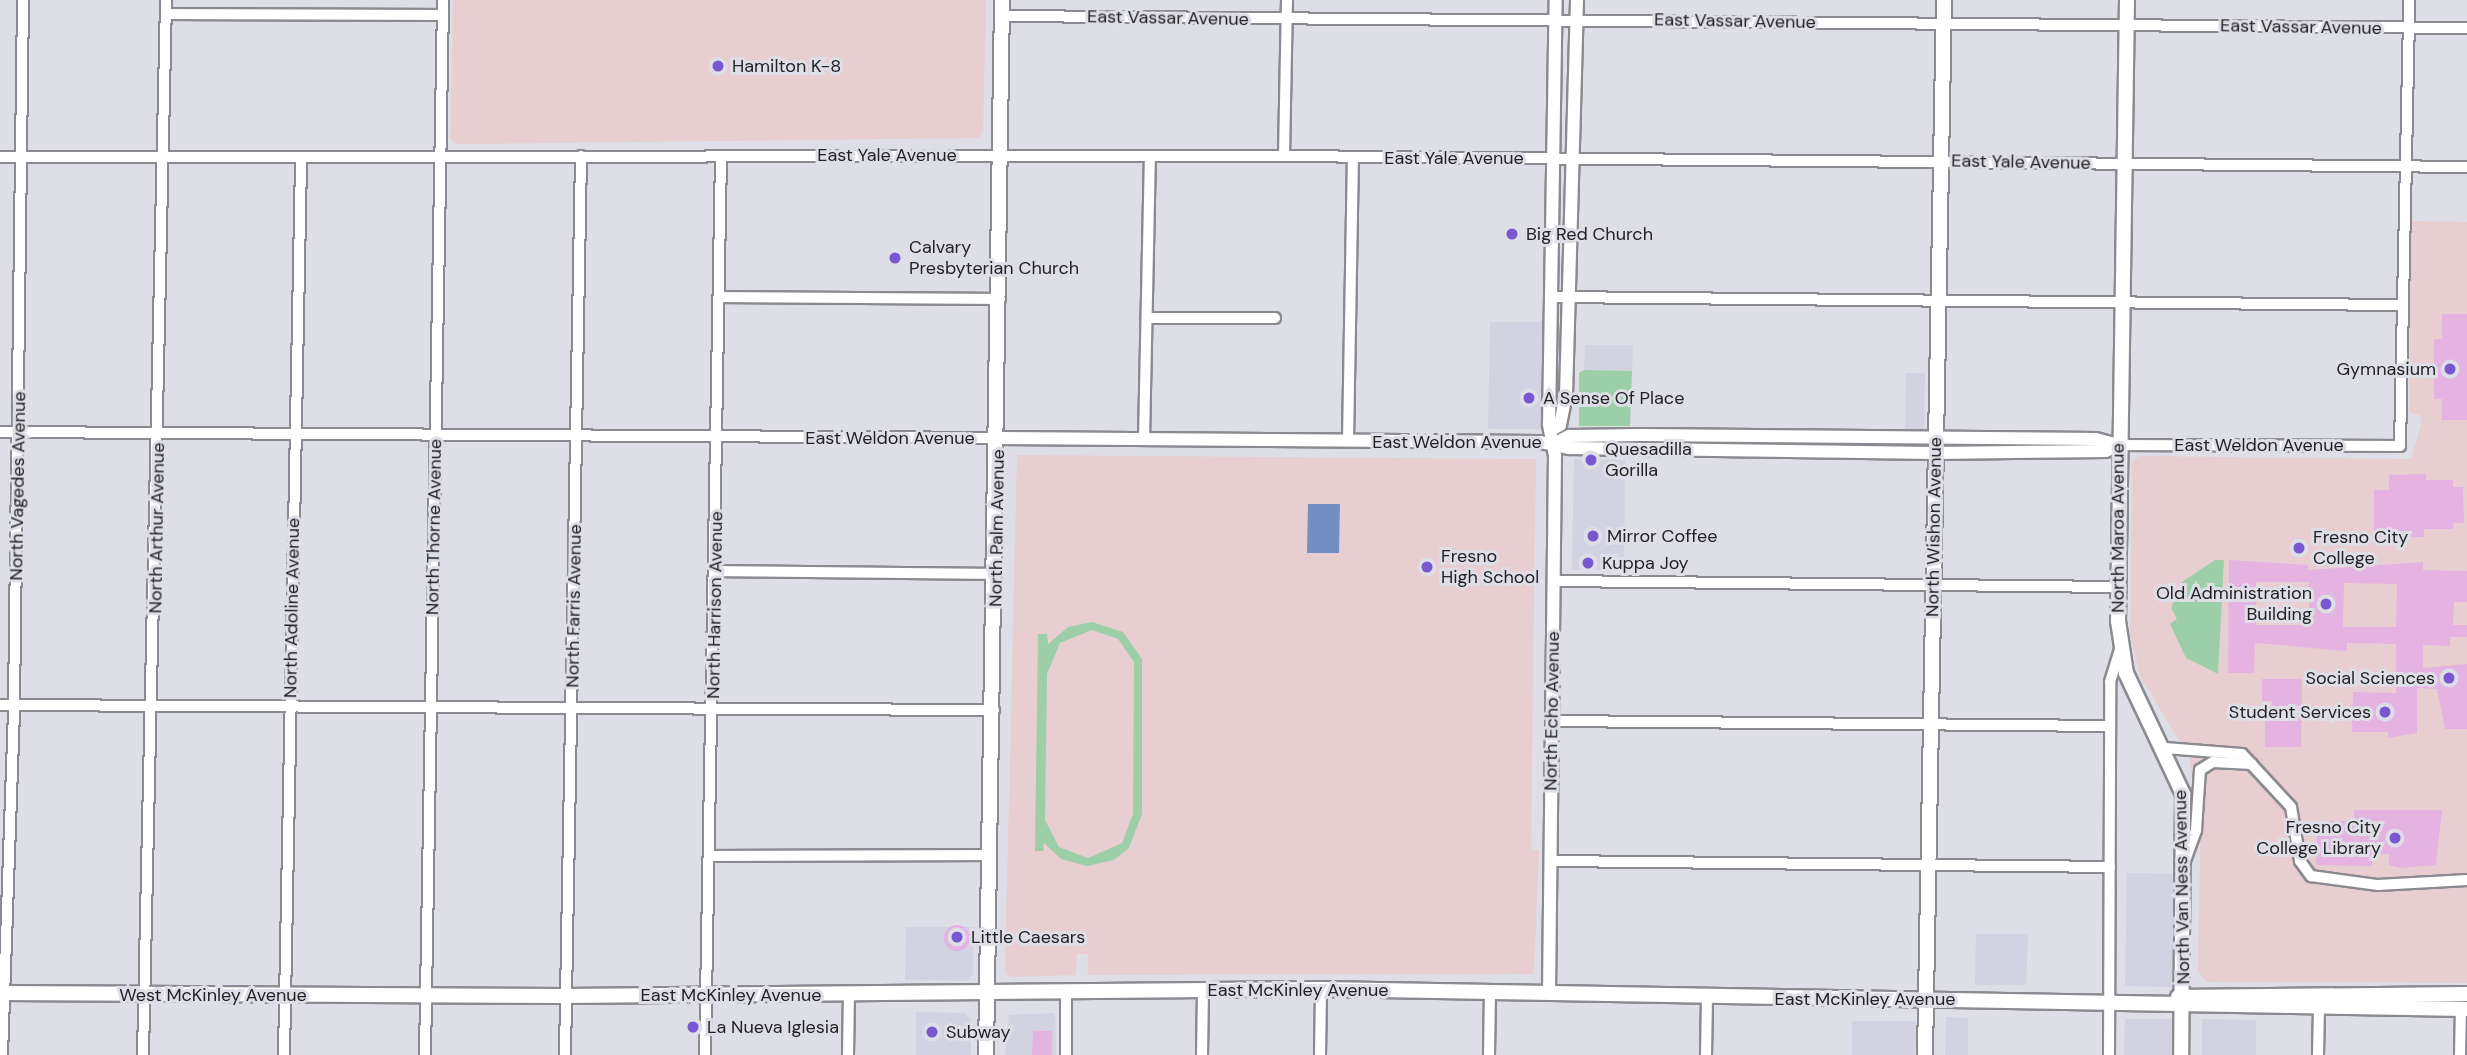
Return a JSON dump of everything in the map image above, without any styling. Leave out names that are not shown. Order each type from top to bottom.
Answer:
[{"type":"main road","name":"North Palm Avenue","points":[[986,1055],[999,438],[1002,0]]},
{"type":"main road","name":"North Wishon Avenue","points":[[1925,1055],[1936,300],[1944,0]]},
{"type":"main road","name":"North Maroa Avenue","points":[[2120,649],[2117,587],[2118,445],[2127,0]]},
{"type":"main road","name":"North Van Ness Avenue","points":[[2120,649],[2134,692],[2165,748],[2183,794],[2184,865],[2179,1001],[2181,1055]]},
{"type":"main road","name":"East McKinley Avenue","points":[[426,996],[988,995],[1321,989],[1549,992],[1707,999],[2108,1002],[2467,994]]},
{"type":"main road","name":"West McKinley Avenue","points":[[1,993],[426,996]]},
{"type":"main road","name":"East McKinley Avenue","points":[[2179,1001],[2319,1008],[2465,1007]]},
{"type":"street","name":"North Vagedes Avenue","points":[[2,1055],[1,993],[14,705],[23,0]]},
{"type":"street","name":"North Arthur Avenue","points":[[143,1055],[154,708],[166,0]]},
{"type":"street","name":"North Thorne Avenue","points":[[425,1055],[443,0]]},
{"type":"street","points":[[1284,156],[1287,0]]},
{"type":"street","name":"North Echo Avenue","points":[[1549,992],[1554,581],[1550,297],[1556,0]]},
{"type":"street","points":[[1554,436],[1565,409],[1577,0]]},
{"type":"street","points":[[1550,297],[2401,305],[2409,0]]},
{"type":"street","points":[[166,14],[442,15]]},
{"type":"street","name":"East Vassar Avenue","points":[[1002,16],[2467,28]]},
{"type":"street","name":"East Yale Avenue","points":[[0,157],[163,160],[581,156],[1554,157],[2467,167]]},
{"type":"street","name":"North Farris Avenue","points":[[565,1055],[581,156]]},
{"type":"street","name":"North Harrison Avenue","points":[[705,1055],[721,156]]},
{"type":"street","points":[[1144,439],[1150,157]]},
{"type":"street","points":[[1348,441],[1353,158]]},
{"type":"street","name":"North Adoline Avenue","points":[[284,1055],[301,160]]},
{"type":"street","points":[[719,297],[1000,299]]},
{"type":"street","name":"East Weldon Avenue","points":[[0,432],[577,439],[1348,441],[1554,436],[1820,436],[2096,439],[2118,445],[2400,446],[2401,305]]},
{"type":"street","points":[[1148,318],[1275,318]]},
{"type":"street","name":"East Weldon Avenue","points":[[1554,436],[1569,448],[1935,453],[2106,451],[2118,445]]},
{"type":"street","points":[[1714,436],[1714,450]]},
{"type":"street","points":[[1820,436],[1820,451]]},
{"type":"street","points":[[715,571],[996,574]]},
{"type":"street","points":[[1554,581],[2117,587]]},
{"type":"street","name":"North Maroa Avenue","points":[[2109,1055],[2110,682],[2120,649]]},
{"type":"street","points":[[0,705],[154,708],[290,706],[430,709],[994,710]]},
{"type":"street","points":[[1552,721],[2110,726]]},
{"type":"street","points":[[2165,748],[2242,754],[2291,807],[2300,861],[2311,876],[2378,885],[2467,880]]},
{"type":"street","points":[[2184,865],[2196,830],[2200,771],[2213,762],[2252,764]]},
{"type":"street","points":[[710,856],[991,855]]},
{"type":"street","points":[[1551,861],[2110,867]]},
{"type":"street","points":[[1320,1055],[1321,989]]},
{"type":"street","points":[[1202,1055],[1203,990]]},
{"type":"street","points":[[1489,1055],[1490,991]]},
{"type":"street","points":[[1066,993],[1066,1055]]},
{"type":"street","points":[[848,1055],[849,994]]},
{"type":"street","points":[[1706,1055],[1707,999]]},
{"type":"street","points":[[2460,1055],[2465,1007]]},
{"type":"street","points":[[2318,1055],[2319,1008]]},
{"type":"shaded area","name":"Hamilton K-8","points":[[453,0],[986,0],[983,131],[979,138],[456,144],[450,139]]},
{"type":"shaded area","name":"Fresno City College","points":[[2411,221],[2467,222],[2467,983],[2207,982],[2198,972],[2201,792],[2194,789],[2189,757],[2140,676],[2130,634],[2132,461],[2139,456],[2411,459],[2421,416],[2409,412]]},
{"type":"shaded area","points":[[1490,322],[1543,322],[1541,429],[1488,429]]},
{"type":"shaded area","points":[[1585,345],[1633,345],[1632,371],[1584,370]]},
{"type":"shaded area","points":[[1906,373],[1925,373],[1924,430],[1905,430]]},
{"type":"shaded area","name":"Fresno High School","points":[[1017,455],[1536,459],[1531,850],[1539,850],[1534,974],[1088,975],[1088,954],[1077,954],[1076,975],[1010,977],[1005,971]]},
{"type":"shaded area","points":[[1574,459],[1625,460],[1624,570],[1572,570]]},
{"type":"shaded area","points":[[2127,873],[2180,874],[2178,987],[2125,986]]},
{"type":"shaded area","points":[[906,927],[974,927],[973,974],[967,981],[905,980]]},
{"type":"shaded area","points":[[1976,934],[2028,934],[2026,985],[1975,985]]},
{"type":"shaded area","points":[[916,1012],[965,1013],[971,1020],[971,1055],[916,1055]]},
{"type":"shaded area","points":[[1055,1013],[1056,1055],[1005,1055],[1009,1015]]},
{"type":"shaded area","points":[[1946,1017],[1968,1018],[1968,1055],[1945,1055]]},
{"type":"shaded area","points":[[2125,1019],[2176,1019],[2176,1055],[2124,1055]]},
{"type":"shaded area","points":[[2202,1019],[2256,1020],[2256,1055],[2202,1055]]},
{"type":"shaded area","points":[[1852,1021],[1916,1021],[1915,1055],[1852,1055]]},
{"type":"green space","points":[[1584,370],[1632,371],[1630,426],[1579,426],[1579,373]]},
{"type":"green space","points":[[2215,560],[2224,560],[2218,674],[2186,658],[2170,624],[2177,619],[2171,608],[2182,582]]},
{"type":"green space","points":[[1092,622],[1123,632],[1142,659],[1142,814],[1129,848],[1114,860],[1087,866],[1061,859],[1044,843],[1043,851],[1035,851],[1038,634],[1047,634],[1048,644],[1068,627]],"holes":[[[1092,630],[1118,639],[1134,662],[1133,814],[1122,843],[1088,858],[1059,847],[1045,820],[1047,674],[1060,643]]]},
{"type":"water","points":[[1308,504],[1340,504],[1339,553],[1307,553]]},
{"type":"building","name":"Gymnasium","points":[[2442,314],[2467,314],[2467,420],[2442,420],[2442,399],[2434,399],[2434,339],[2442,339]]},
{"type":"building","points":[[2426,474],[2426,480],[2453,480],[2453,487],[2463,487],[2464,523],[2453,523],[2453,529],[2424,529],[2424,537],[2374,537],[2374,490],[2389,490],[2389,475]]},
{"type":"building","points":[[2229,560],[2308,565],[2308,570],[2423,562],[2423,570],[2467,571],[2467,602],[2454,602],[2453,625],[2467,625],[2467,637],[2450,637],[2450,646],[2423,645],[2423,668],[2467,664],[2467,729],[2445,729],[2437,689],[2417,688],[2417,733],[2388,738],[2388,732],[2352,732],[2353,692],[2396,693],[2396,644],[2347,643],[2347,651],[2255,643],[2254,673],[2228,673]],"holes":[[[2256,582],[2309,582],[2309,625],[2256,625]],[[2344,583],[2397,584],[2396,627],[2343,627]]]},
{"type":"building","points":[[2262,679],[2302,679],[2301,747],[2265,747],[2265,715],[2272,715],[2272,701],[2262,701]]},
{"type":"building","name":"Fresno City College Library","points":[[2354,810],[2442,810],[2436,865],[2401,868],[2389,865],[2389,854],[2372,854],[2372,866],[2316,865],[2317,821],[2354,821]]},
{"type":"building","name":"Little Caesars","points":[[957,925],[966,929],[970,938],[966,947],[957,951],[948,947],[944,938],[948,929]]},
{"type":"building","points":[[1033,1031],[1052,1031],[1052,1055],[1032,1055]]},
{"type":"place","name":"Hamilton K-8","points":[[718,66]]},
{"type":"place","name":"Big Red Church","points":[[1512,234]]},
{"type":"place","name":"Calvary Presbyterian Church","points":[[895,258]]},
{"type":"place","name":"Gymnasium","points":[[2450,369]]},
{"type":"place","name":"A Sense Of Place","points":[[1529,398]]},
{"type":"place","name":"Quesadilla Gorilla","points":[[1591,460]]},
{"type":"place","name":"Mirror Coffee","points":[[1593,536]]},
{"type":"place","name":"Fresno City College","points":[[2299,548]]},
{"type":"place","name":"Kuppa Joy","points":[[1588,563]]},
{"type":"place","name":"Fresno High School","points":[[1427,567]]},
{"type":"place","name":"Old Administration Building","points":[[2326,604]]},
{"type":"place","name":"Social Sciences","points":[[2449,678]]},
{"type":"place","name":"Student Services","points":[[2385,712]]},
{"type":"place","name":"Fresno City College Library","points":[[2395,838]]},
{"type":"place","name":"Little Caesars","points":[[957,937]]},
{"type":"place","name":"La Nueva Iglesia","points":[[693,1027]]},
{"type":"place","name":"Subway","points":[[932,1032]]}]
